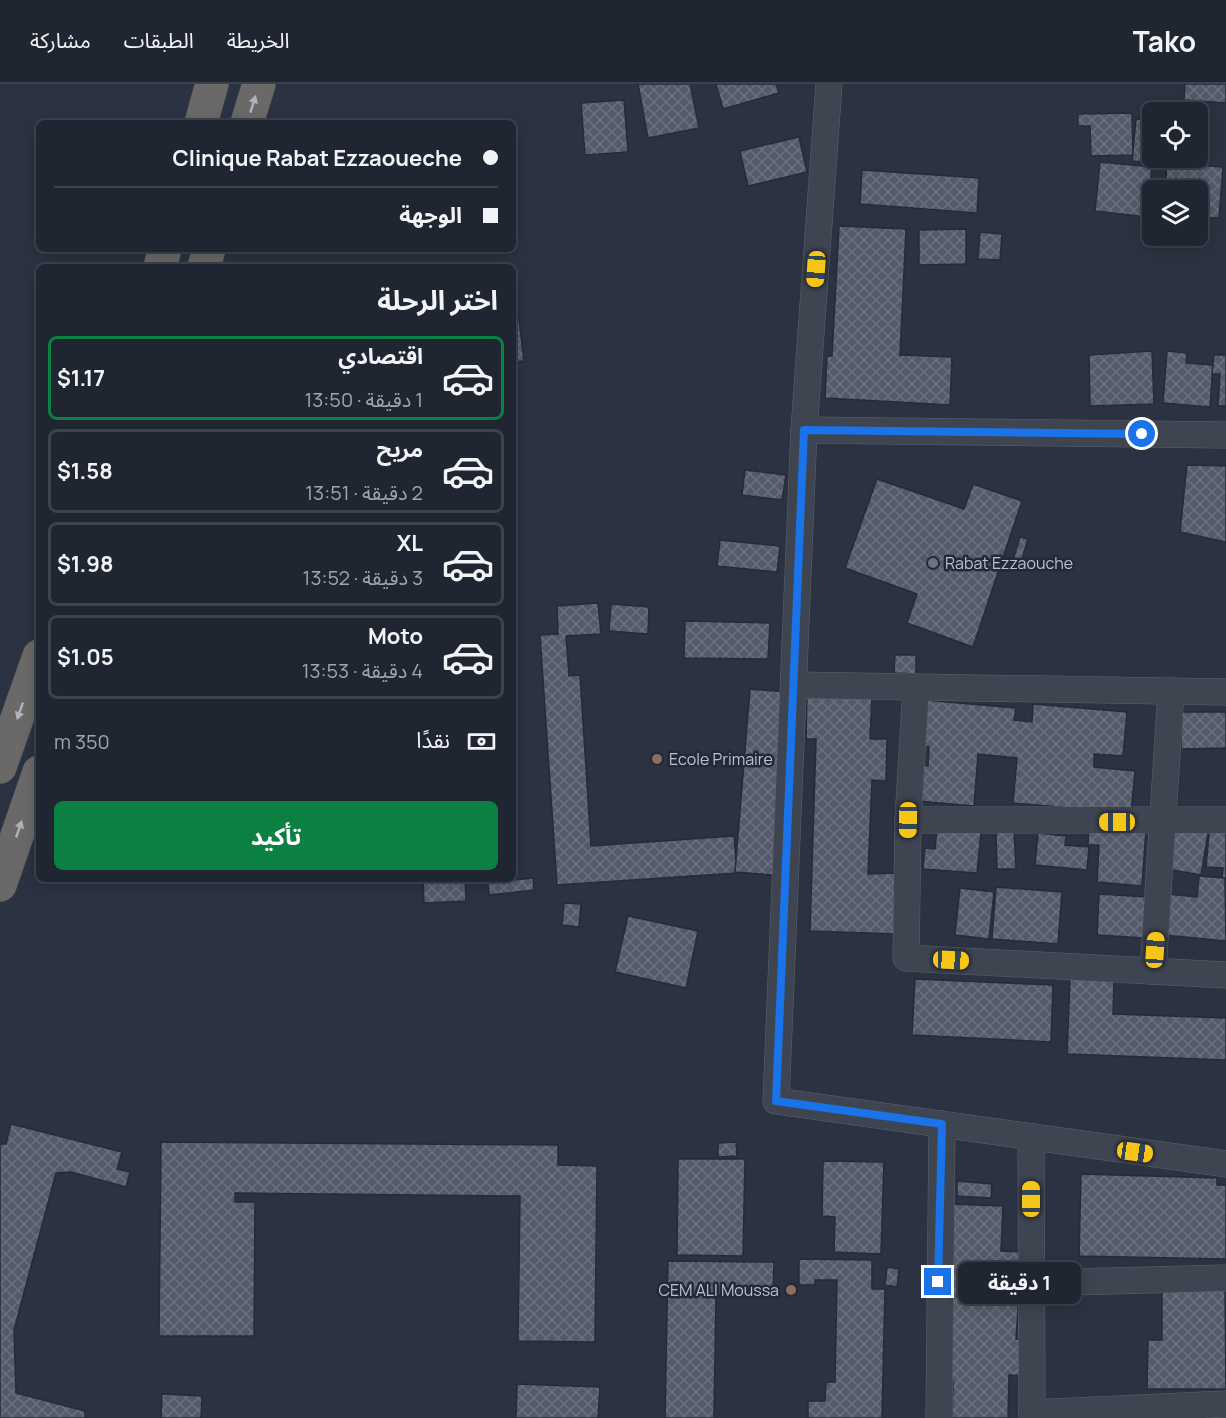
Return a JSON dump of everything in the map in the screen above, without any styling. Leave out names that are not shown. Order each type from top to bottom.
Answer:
[{"type":"highway","points":[[202,120],[212,84]]},
{"type":"highway","points":[[248,120],[258,84]]},
{"type":"highway","points":[[0,767],[36,665]]},
{"type":"highway","points":[[0,885],[36,781]]},
{"type":"street","points":[[829,84],[804,430],[776,1101],[1226,1164]]},
{"type":"street","points":[[804,430],[1226,435]]},
{"type":"street","points":[[794,685],[1226,692]]},
{"type":"street","points":[[916,687],[908,820],[906,958],[1226,975]]},
{"type":"street","points":[[1153,971],[1171,692]]},
{"type":"street","points":[[908,820],[1163,822],[1226,820]]},
{"type":"street","points":[[939,1418],[942,1124]]},
{"type":"street","points":[[1031,1137],[1032,1415],[1226,1404]]},
{"type":"street","points":[[1032,1282],[1226,1278]]},
{"type":"building","points":[[638,84],[690,84],[699,128],[648,138]]},
{"type":"building","points":[[716,84],[776,84],[779,93],[723,109]]},
{"type":"building","points":[[1185,84],[1226,84],[1226,103],[1184,100]]},
{"type":"building","points":[[624,100],[628,152],[585,155],[581,103]]},
{"type":"building","points":[[1132,113],[1133,155],[1091,156],[1090,126],[1078,126],[1078,114]]},
{"type":"building","points":[[1136,119],[1142,119],[1142,162],[1132,161]]},
{"type":"building","points":[[799,137],[807,172],[748,186],[740,151]]},
{"type":"building","points":[[1100,162],[1152,168],[1151,180],[1142,180],[1142,216],[1095,211]]},
{"type":"building","points":[[1223,167],[1219,218],[1208,218],[1208,180],[1166,180],[1167,168]]},
{"type":"building","points":[[862,170],[979,178],[977,213],[860,204]]},
{"type":"building","points":[[839,226],[906,229],[900,355],[952,357],[950,405],[825,398],[827,356],[832,356]]},
{"type":"building","points":[[966,229],[966,264],[919,265],[919,230]]},
{"type":"building","points":[[980,232],[1002,234],[1000,260],[978,259]]},
{"type":"building","points":[[516,312],[518,312],[524,361],[516,362]]},
{"type":"building","points":[[1152,351],[1154,404],[1090,406],[1089,355]]},
{"type":"building","points":[[1167,351],[1187,353],[1186,363],[1213,365],[1210,407],[1163,403]]},
{"type":"building","points":[[1214,355],[1226,355],[1226,406],[1218,406],[1220,374],[1212,374]]},
{"type":"building","points":[[1187,465],[1226,466],[1226,542],[1180,532]]},
{"type":"building","points":[[745,470],[786,475],[782,500],[742,495]]},
{"type":"building","points":[[877,479],[964,509],[973,484],[1022,501],[973,647],[907,623],[917,594],[845,568]]},
{"type":"building","points":[[1020,537],[1028,539],[1021,562],[1013,560]]},
{"type":"building","points":[[720,540],[780,546],[777,572],[717,566]]},
{"type":"building","points":[[598,603],[601,634],[566,636],[569,676],[580,675],[591,846],[734,836],[737,873],[557,885],[540,635],[558,634],[557,606]]},
{"type":"building","points":[[611,604],[649,607],[648,634],[609,631]]},
{"type":"building","points":[[685,621],[770,623],[768,659],[684,658]]},
{"type":"building","points":[[895,655],[916,655],[916,674],[894,673]]},
{"type":"building","points":[[750,689],[799,693],[784,876],[735,872]]},
{"type":"building","points":[[807,694],[872,696],[870,739],[887,739],[886,781],[872,780],[868,874],[899,873],[896,934],[810,931],[816,739],[806,739]]},
{"type":"building","points":[[924,700],[1016,708],[1014,720],[1032,722],[1033,704],[1127,712],[1123,756],[1094,754],[1094,767],[1135,771],[1131,813],[1013,803],[1017,758],[978,754],[974,806],[917,801],[921,765],[928,766],[929,747],[920,746]]},
{"type":"building","points":[[1182,712],[1226,712],[1226,748],[1181,749]]},
{"type":"building","points":[[1210,824],[1226,825],[1226,878],[1222,878],[1223,868],[1206,867]]},
{"type":"building","points":[[1089,825],[1146,829],[1142,886],[1097,882],[1099,845],[1088,845]]},
{"type":"building","points":[[1167,826],[1208,833],[1201,875],[1161,868]]},
{"type":"building","points":[[937,829],[981,832],[977,873],[923,869],[925,848],[935,849]]},
{"type":"building","points":[[1014,831],[1016,869],[997,869],[996,832]]},
{"type":"building","points":[[1038,833],[1066,836],[1065,845],[1089,847],[1087,870],[1035,865]]},
{"type":"building","points":[[1199,876],[1225,878],[1226,941],[1164,935],[1167,894],[1197,897]]},
{"type":"building","points":[[533,878],[534,890],[489,895],[488,883],[516,882],[516,880]]},
{"type":"building","points":[[423,882],[465,882],[466,901],[424,903]]},
{"type":"building","points":[[996,887],[1062,892],[1058,944],[992,939]]},
{"type":"building","points":[[960,888],[994,892],[989,939],[955,935]]},
{"type":"building","points":[[1099,894],[1147,897],[1144,938],[1097,935]]},
{"type":"building","points":[[564,903],[581,904],[579,927],[562,925]]},
{"type":"building","points":[[628,916],[698,931],[686,988],[615,972]]},
{"type":"building","points":[[1070,978],[1114,980],[1113,1014],[1226,1018],[1226,1060],[1067,1054]]},
{"type":"building","points":[[915,979],[1053,985],[1051,1042],[912,1035]]},
{"type":"building","points":[[11,1124],[122,1152],[117,1169],[130,1172],[126,1187],[71,1172],[56,1173],[14,1330],[16,1393],[85,1411],[85,1418],[0,1418],[0,1144],[6,1144]]},
{"type":"building","points":[[161,1142],[558,1145],[558,1165],[597,1166],[595,1342],[518,1341],[520,1196],[235,1193],[235,1202],[255,1202],[254,1336],[159,1336]]},
{"type":"building","points":[[736,1142],[737,1156],[718,1157],[718,1143]]},
{"type":"building","points":[[678,1159],[745,1159],[743,1256],[677,1255]]},
{"type":"building","points":[[823,1161],[884,1162],[881,1254],[834,1252],[835,1217],[822,1216]]},
{"type":"building","points":[[1081,1174],[1217,1178],[1217,1185],[1226,1185],[1226,1259],[1079,1256]]},
{"type":"building","points":[[957,1181],[992,1184],[991,1198],[957,1196]]},
{"type":"building","points":[[950,1204],[1003,1206],[1001,1251],[1022,1252],[1016,1339],[1030,1340],[1028,1376],[1009,1375],[1008,1418],[952,1418],[953,1381],[943,1381]]},
{"type":"building","points":[[799,1259],[872,1260],[872,1289],[885,1289],[882,1418],[808,1418],[808,1401],[825,1401],[826,1382],[835,1382],[837,1280],[815,1280],[815,1285],[799,1285]]},
{"type":"building","points":[[668,1261],[774,1262],[773,1296],[716,1295],[714,1418],[665,1418]]},
{"type":"building","points":[[887,1267],[899,1269],[897,1287],[885,1285]]},
{"type":"building","points":[[1162,1284],[1225,1284],[1226,1389],[1147,1389],[1148,1340],[1162,1340]]},
{"type":"building","points":[[517,1384],[600,1387],[598,1418],[516,1418]]},
{"type":"building","points":[[162,1394],[202,1396],[201,1418],[161,1418]]},
{"type":"place","name":"Rabat Ezzaouche","points":[[933,563]]},
{"type":"place","name":"Ecole Primaire","points":[[657,759]]},
{"type":"place","name":"CEM ALI Moussa","points":[[791,1290]]},
{"type":"route","points":[[938,1282],[942,1124],[776,1101],[804,430],[1142,434]]}]
